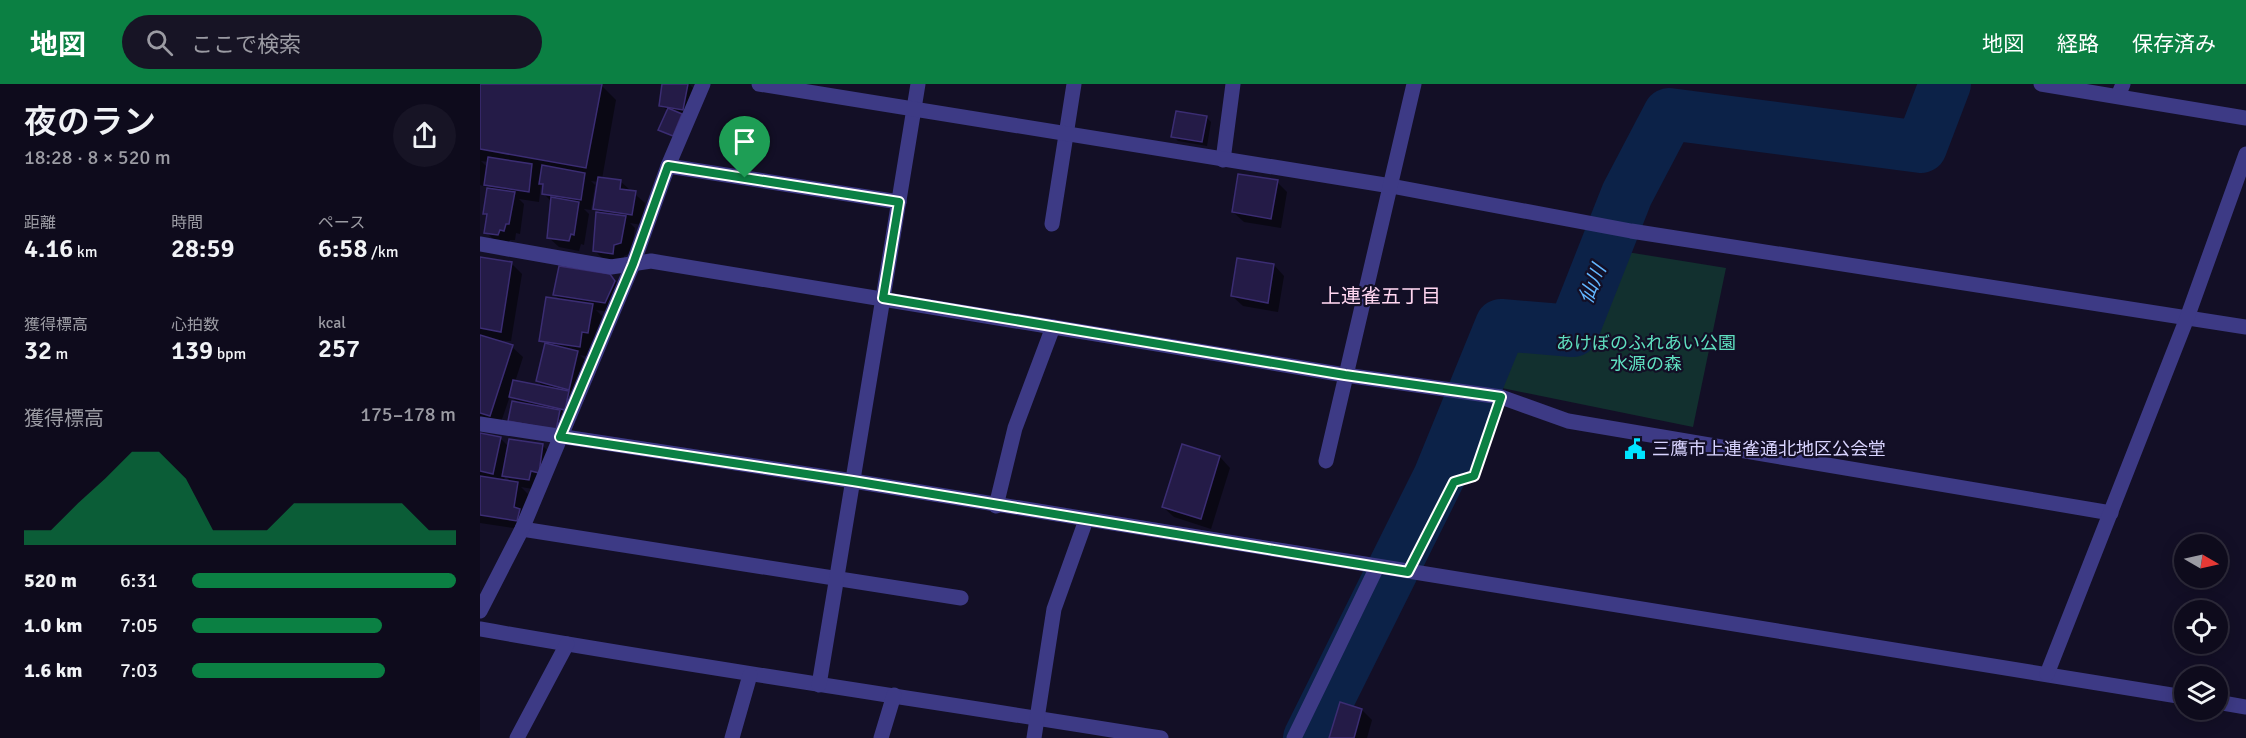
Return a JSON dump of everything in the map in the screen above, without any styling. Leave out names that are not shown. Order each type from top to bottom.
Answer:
[{"type":"street","points":[[480,612],[522,529],[633,264],[668,166],[703,84]]},
{"type":"street","points":[[759,84],[1391,186],[1594,225],[2246,327]]},
{"type":"street","points":[[819,685],[918,84]]},
{"type":"street","points":[[1052,224],[1074,84]]},
{"type":"street","points":[[1222,160],[1233,84]]},
{"type":"street","points":[[1326,461],[1414,84]]},
{"type":"street","points":[[2041,84],[2120,90],[2246,118]]},
{"type":"street","points":[[2047,674],[2187,318],[2246,154]]},
{"type":"street","points":[[668,166],[899,202]]},
{"type":"street","points":[[480,244],[611,267],[651,261],[1345,375],[1461,390],[1501,397],[1568,421],[2111,513]]},
{"type":"street","points":[[996,506],[1015,428],[1053,327]]},
{"type":"street","points":[[480,424],[853,481],[2174,695]]},
{"type":"street","points":[[1034,738],[1039,720],[1054,609],[1086,520]]},
{"type":"street","points":[[522,529],[961,598]]},
{"type":"street","points":[[1294,738],[1377,567]]},
{"type":"street","points":[[480,629],[750,675],[894,695],[1160,738]]},
{"type":"street","points":[[518,738],[567,644]]},
{"type":"street","points":[[732,738],[750,675]]},
{"type":"street","points":[[881,738],[894,695]]},
{"type":"street","points":[[2228,704],[2246,707]]},
{"type":"path","points":[[1408,572],[1454,482],[1474,476],[1501,397]]},
{"type":"green space","name":"あけぼのふれあい公園 水源の森","points":[[1627,252],[1726,268],[1693,427],[1497,387],[1523,331],[1586,338]]},
{"type":"building","points":[[480,84],[602,84],[586,168],[480,149]]},
{"type":"building","points":[[662,84],[688,84],[683,110],[659,106]]},
{"type":"building","points":[[668,108],[682,114],[673,136],[658,130]]},
{"type":"building","points":[[1176,111],[1207,116],[1202,142],[1171,137]]},
{"type":"building","points":[[488,157],[532,164],[529,192],[484,185]]},
{"type":"building","points":[[542,165],[585,173],[581,200],[542,194],[543,184],[539,184]]},
{"type":"building","points":[[1238,174],[1278,180],[1271,219],[1232,212]]},
{"type":"building","points":[[598,177],[621,180],[620,189],[636,191],[632,215],[593,209]]},
{"type":"building","points":[[487,188],[515,192],[509,224],[506,224],[504,231],[500,230],[498,235],[484,233],[487,214],[483,214]]},
{"type":"building","points":[[551,197],[579,202],[574,235],[571,234],[569,241],[547,238]]},
{"type":"building","points":[[596,212],[626,216],[621,243],[614,245],[613,254],[593,251]]},
{"type":"building","points":[[480,257],[512,262],[501,332],[480,328]]},
{"type":"building","points":[[1237,258],[1274,264],[1268,303],[1231,296]]},
{"type":"building","points":[[559,266],[610,274],[615,281],[605,303],[553,295]]},
{"type":"building","points":[[546,297],[593,304],[588,333],[582,332],[580,347],[539,341]]},
{"type":"building","points":[[480,335],[513,345],[490,416],[480,413]]},
{"type":"building","points":[[545,343],[578,351],[569,390],[536,381]]},
{"type":"building","points":[[513,380],[569,391],[565,410],[509,397]]},
{"type":"building","points":[[512,401],[560,410],[556,430],[508,421]]},
{"type":"building","points":[[480,433],[501,437],[493,474],[480,471]]},
{"type":"building","points":[[509,439],[543,444],[539,473],[531,471],[529,480],[502,476]]},
{"type":"building","points":[[1182,444],[1220,456],[1201,519],[1162,507]]},
{"type":"building","points":[[480,476],[518,482],[514,507],[520,509],[517,521],[480,515]]},
{"type":"building","points":[[1340,702],[1362,709],[1354,738],[1329,738]]},
{"type":"waterway","name":"仙川","points":[[1309,738],[1439,477],[1501,325],[1573,331],[1627,194],[1669,114],[1921,147],[1945,84]]},
{"type":"place","name":"三鷹市上連雀通北地区公会堂","points":[[1635,449]]},
{"type":"district","name":"上連雀五丁目","points":[[1381,296]]},
{"type":"route","points":[[668,166],[745,178],[899,202],[883,298],[1345,375],[1501,397],[1474,476],[1454,482],[1408,572],[853,481],[560,437],[633,264],[668,166]]}]
